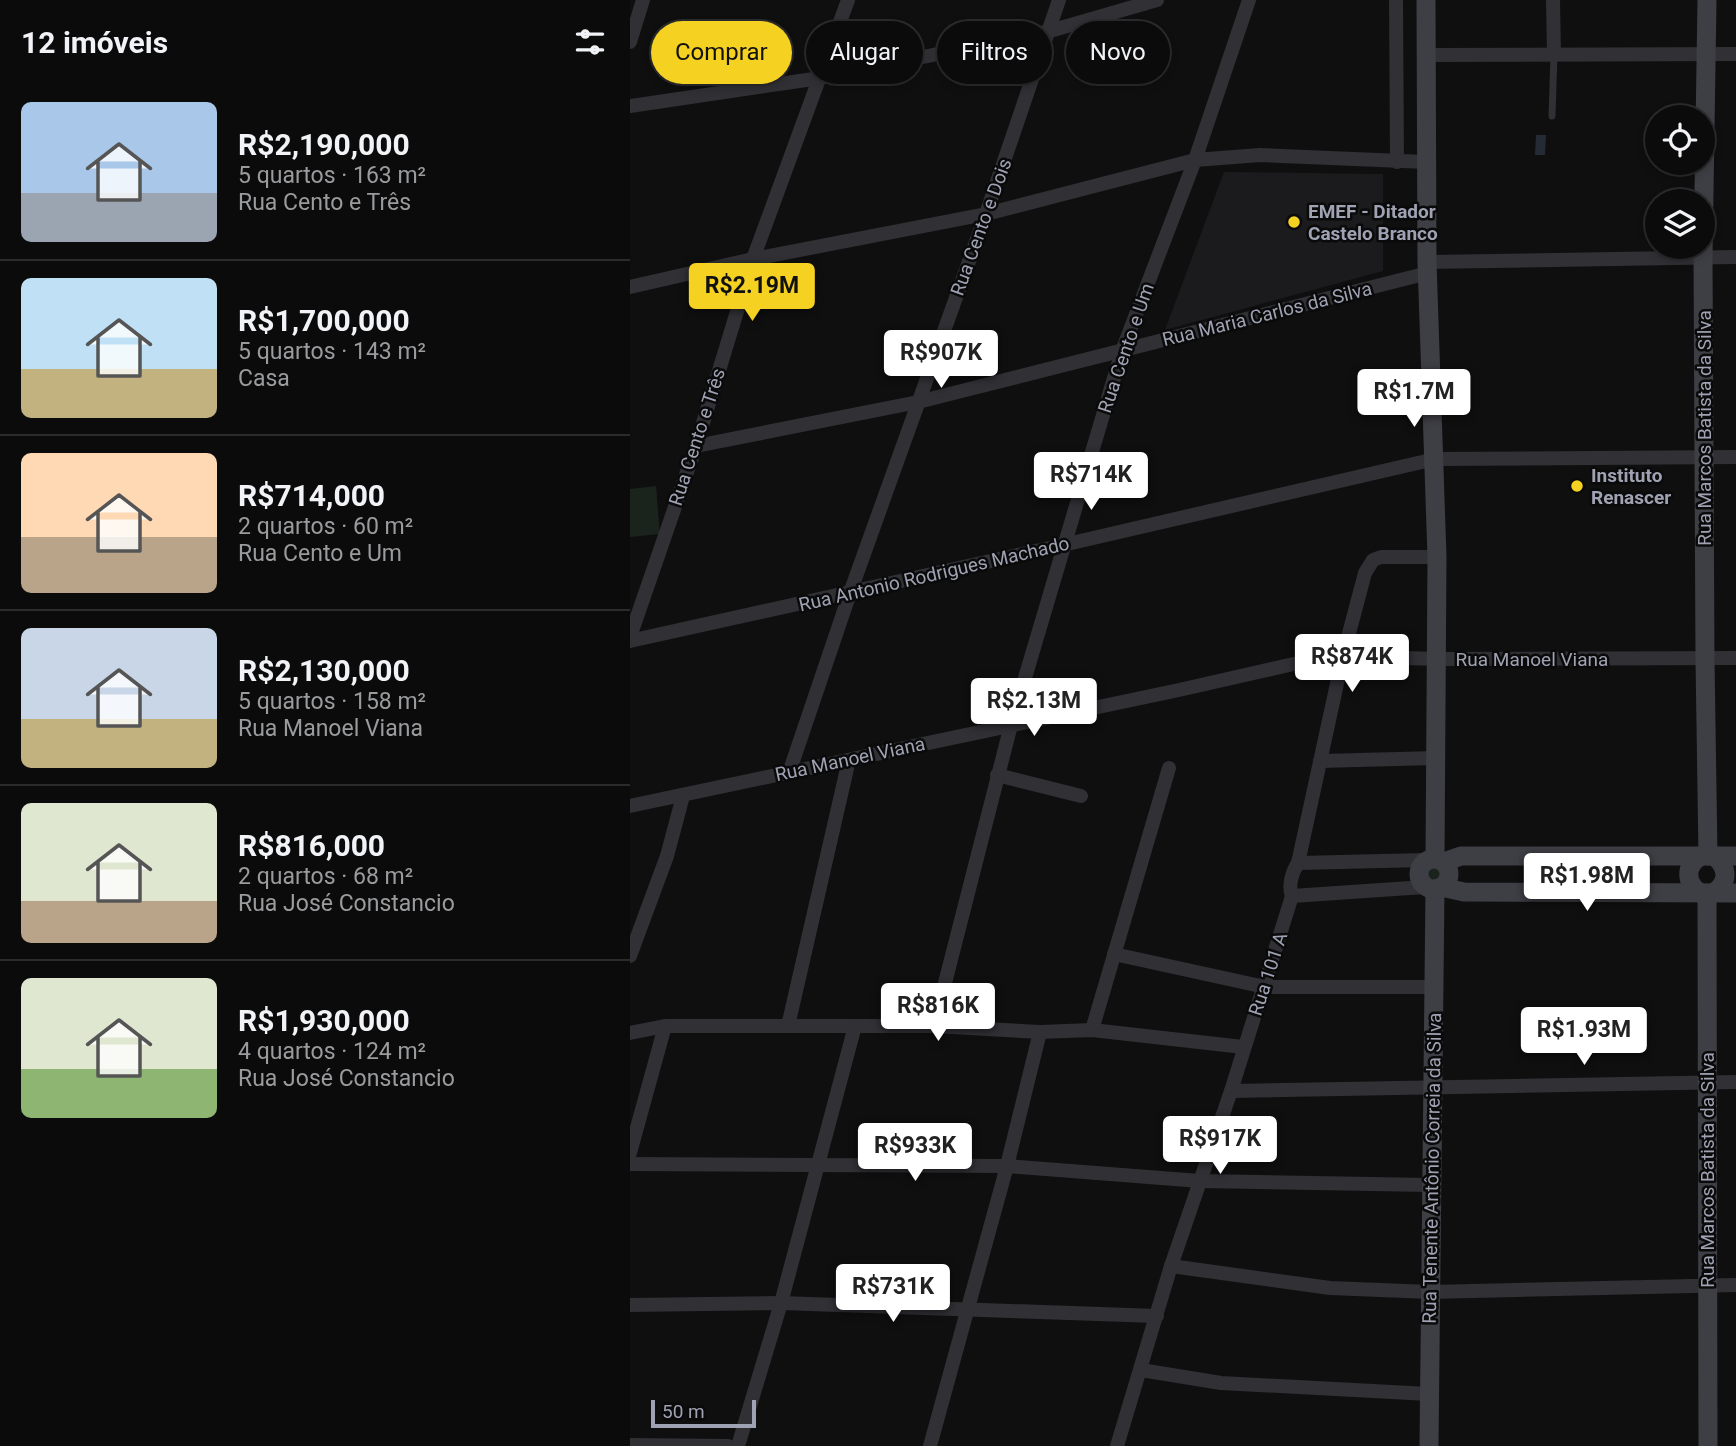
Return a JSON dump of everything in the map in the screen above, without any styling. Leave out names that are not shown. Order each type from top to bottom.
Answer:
[{"type":"main road","points":[[1426,0],[1428,267],[1436,459],[1435,860],[1449,876],[1434,888]]},
{"type":"main road","name":"Rua Marcos Batista da Silva","points":[[1704,189],[1707,0]]},
{"type":"main road","name":"Rua Marcos Batista da Silva","points":[[1703,259],[1708,856]]},
{"type":"main road","points":[[1736,856],[1461,856],[1435,860],[1419,873],[1419,879],[1434,888],[1464,892],[1736,893]]},
{"type":"main road","points":[[1707,894],[1692,887],[1688,875],[1692,862],[1708,856]]},
{"type":"main road","points":[[1707,894],[1723,884],[1726,875],[1723,866],[1708,856]]},
{"type":"main road","name":"Rua Tenente Antônio Correia da Silva","points":[[1429,1446],[1434,888]]},
{"type":"main road","name":"Rua Marcos Batista da Silva","points":[[1707,894],[1708,1446]]},
{"type":"street","points":[[630,42],[643,0]]},
{"type":"street","name":"Rua Cento e Três","points":[[840,21],[848,0]]},
{"type":"street","name":"Rua Cento e Dois","points":[[1052,24],[1059,0]]},
{"type":"street","points":[[1052,30],[1157,0]]},
{"type":"street","name":"Rua Cento e Um","points":[[934,1026],[997,775],[1122,351],[1195,160],[1249,0]]},
{"type":"street","points":[[1396,0],[1397,162]]},
{"type":"street","points":[[1553,0],[1554,54]]},
{"type":"street","points":[[1426,55],[1736,54]]},
{"type":"street","points":[[630,106],[806,80]]},
{"type":"street","name":"Rua Cento e Três","points":[[630,639],[696,446],[753,260],[818,84]]},
{"type":"street","name":"Rua Cento e Dois","points":[[790,770],[850,593],[1031,84]]},
{"type":"street","points":[[630,287],[986,214],[1195,160],[1260,155],[1426,162]]},
{"type":"street","name":"Rua Maria Carlos da Silva","points":[[1715,257],[1736,257]]},
{"type":"street","name":"Rua Maria Carlos da Silva","points":[[696,446],[918,402],[1122,351],[1428,267],[1648,259]]},
{"type":"street","name":"Rua Antonio Rodrigues Machado","points":[[630,639],[850,593],[1436,459],[1736,457]]},
{"type":"street","name":"Rua 101 A","points":[[1117,1446],[1171,1266],[1231,1091],[1292,896],[1291,882],[1298,863],[1343,656],[1369,564],[1381,557],[1437,557]]},
{"type":"street","name":"Rua Manoel Viana","points":[[630,806],[1307,661],[1343,656],[1437,659],[1736,658]]},
{"type":"street","points":[[1320,761],[1436,758]]},
{"type":"street","points":[[788,1026],[849,760]]},
{"type":"street","points":[[1092,1030],[1169,768]]},
{"type":"street","points":[[997,775],[1081,796]]},
{"type":"street","points":[[630,956],[667,856],[683,796]]},
{"type":"street","points":[[1298,863],[1435,860]]},
{"type":"street","points":[[1292,896],[1434,888]]},
{"type":"street","points":[[1114,954],[1265,987],[1434,988]]},
{"type":"street","points":[[630,1153],[665,1026]]},
{"type":"street","points":[[630,1033],[665,1026],[934,1026],[1040,1032],[1092,1030],[1243,1047]]},
{"type":"street","points":[[738,1446],[855,1026]]},
{"type":"street","points":[[930,1446],[1007,1166],[1040,1032]]},
{"type":"street","points":[[1231,1091],[1736,1082]]},
{"type":"street","points":[[630,1164],[1007,1166],[1200,1181],[1430,1185]]},
{"type":"street","points":[[1171,1266],[1330,1287],[1430,1292],[1736,1285]]},
{"type":"street","points":[[630,1305],[780,1303],[1157,1315]]},
{"type":"street","points":[[1141,1370],[1221,1383],[1429,1394]]},
{"type":"street","points":[[630,1445],[728,1446]]},
{"type":"lane","points":[[1552,116],[1554,54]]},
{"type":"shaded area","points":[[1536,135],[1546,135],[1545,155],[1535,155]]},
{"type":"shaded area","name":"EMEF - Ditador Castelo Branco","points":[[1224,172],[1383,174],[1383,271],[1165,330]]},
{"type":"shaded area","points":[[656,486],[660,534],[630,537],[630,489]]},
{"type":"shaded area","points":[[1427,864],[1445,870],[1443,881],[1426,882],[1423,871]]},
{"type":"place","name":"EMEF - Ditador Castelo Branco","points":[[1294,222]]},
{"type":"place","name":"Instituto Renascer","points":[[1577,486]]}]
